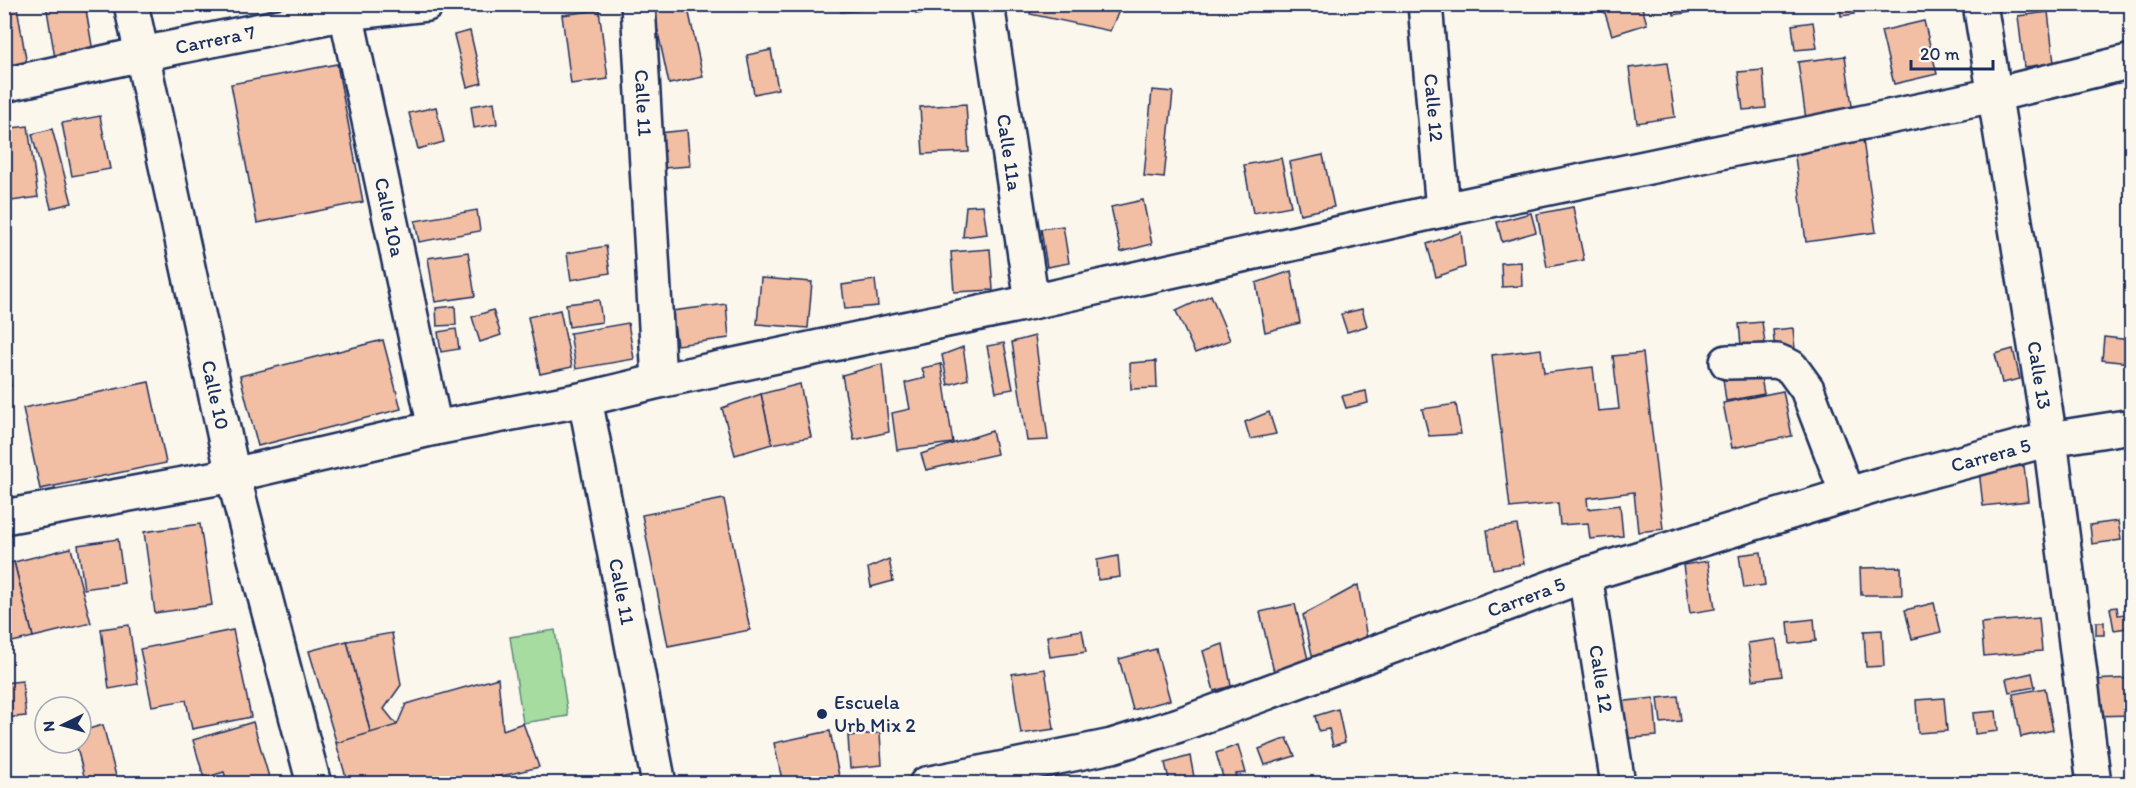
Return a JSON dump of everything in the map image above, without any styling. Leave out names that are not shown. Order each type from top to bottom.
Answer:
[{"type":"street","name":"Calle 10","points":[[131,4],[232,475],[314,783]]},
{"type":"street","name":"Carrera 7","points":[[4,85],[345,9],[427,4]]},
{"type":"street","name":"Calle 11","points":[[638,4],[659,381]]},
{"type":"street","name":"Calle 11a","points":[[987,4],[1032,302]]},
{"type":"street","name":"Calle 12","points":[[1425,4],[1443,210]]},
{"type":"street","name":"Calle 13","points":[[1980,4],[2050,440],[2094,783]]},
{"type":"street","name":"Calle 10a","points":[[345,9],[435,428]]},
{"type":"street","points":[[4,517],[232,475],[435,428],[585,399],[1443,210],[1994,94],[2132,61]]},
{"type":"street","points":[[1727,362],[1777,361],[1791,368],[1807,388],[1846,495]]},
{"type":"street","name":"Calle 11","points":[[585,399],[659,783]]},
{"type":"street","name":"Carrera 5","points":[[926,783],[1112,746],[1179,725],[1586,575],[1846,495],[2050,440],[2132,426]]},
{"type":"street","name":"Calle 12","points":[[1586,575],[1618,783]]},
{"type":"green space","points":[[555,630],[568,716],[523,723],[510,637]]},
{"type":"building","points":[[4,4],[30,4],[17,7],[28,71],[4,75]]},
{"type":"building","points":[[46,4],[85,4],[94,58],[56,64]]},
{"type":"building","points":[[687,4],[703,77],[669,84],[653,9]]},
{"type":"building","points":[[840,4],[862,4],[862,10],[841,12]]},
{"type":"building","points":[[914,4],[954,4],[955,8],[916,14]]},
{"type":"building","points":[[1032,4],[1122,4],[1110,31],[1030,14]]},
{"type":"building","points":[[1612,4],[1641,4],[1647,24],[1612,35],[1603,7]]},
{"type":"building","points":[[1672,4],[1702,4],[1703,10],[1674,15]]},
{"type":"building","points":[[1840,4],[1853,4],[1854,14],[1841,16]]},
{"type":"building","points":[[599,10],[608,79],[571,84],[562,15]]},
{"type":"building","points":[[2048,12],[2054,63],[2024,67],[2018,16]]},
{"type":"building","points":[[1924,21],[1937,74],[1894,84],[1881,31]]},
{"type":"building","points":[[1813,22],[1817,48],[1795,50],[1792,25]]},
{"type":"building","points":[[470,31],[482,83],[467,87],[454,35]]},
{"type":"building","points":[[771,50],[778,89],[754,94],[747,55]]},
{"type":"building","points":[[1845,56],[1853,113],[1806,120],[1798,62]]},
{"type":"building","points":[[1667,63],[1675,117],[1637,123],[1629,68]]},
{"type":"building","points":[[337,64],[363,202],[257,223],[231,84]]},
{"type":"building","points":[[1763,70],[1766,108],[1743,110],[1738,72]]},
{"type":"building","points":[[1152,90],[1173,92],[1164,178],[1144,176]]},
{"type":"building","points":[[494,102],[497,124],[474,128],[471,106]]},
{"type":"building","points":[[966,104],[969,152],[923,154],[920,107]]},
{"type":"building","points":[[436,107],[444,142],[418,149],[409,113]]},
{"type":"building","points":[[100,116],[110,169],[72,176],[62,123]]},
{"type":"building","points":[[28,126],[38,197],[12,201],[4,149],[4,129]]},
{"type":"building","points":[[52,129],[72,203],[51,208],[32,134]]},
{"type":"building","points":[[687,130],[690,166],[663,168],[659,133]]},
{"type":"building","points":[[1863,140],[1876,232],[1806,242],[1794,149]]},
{"type":"building","points":[[1323,155],[1334,207],[1300,214],[1289,162]]},
{"type":"building","points":[[1281,158],[1291,206],[1253,213],[1244,165]]},
{"type":"building","points":[[1143,200],[1152,244],[1121,252],[1111,207]]},
{"type":"building","points":[[983,205],[987,234],[963,237],[966,206]]},
{"type":"building","points":[[1573,207],[1584,260],[1547,267],[1537,214]]},
{"type":"building","points":[[477,210],[480,231],[419,242],[415,221]]},
{"type":"building","points":[[1531,213],[1536,232],[1502,242],[1497,222]]},
{"type":"building","points":[[1063,226],[1069,263],[1047,267],[1041,229]]},
{"type":"building","points":[[1461,232],[1465,267],[1436,277],[1427,244]]},
{"type":"building","points":[[606,246],[610,273],[571,280],[567,253]]},
{"type":"building","points":[[990,249],[993,290],[954,292],[951,252]]},
{"type":"building","points":[[468,252],[475,296],[435,302],[428,258]]},
{"type":"building","points":[[1521,262],[1522,286],[1502,287],[1501,263]]},
{"type":"building","points":[[1291,271],[1300,323],[1265,332],[1256,283]]},
{"type":"building","points":[[761,278],[812,282],[808,328],[757,324]]},
{"type":"building","points":[[875,280],[878,306],[845,309],[842,285]]},
{"type":"building","points":[[1211,295],[1230,340],[1195,353],[1176,311]]},
{"type":"building","points":[[599,300],[602,322],[569,327],[566,304]]},
{"type":"building","points":[[726,304],[729,338],[677,345],[672,311]]},
{"type":"building","points":[[455,306],[456,325],[437,326],[436,308]]},
{"type":"building","points":[[1362,309],[1367,326],[1347,332],[1341,314]]},
{"type":"building","points":[[493,310],[501,335],[480,342],[472,317]]},
{"type":"building","points":[[560,310],[572,367],[540,374],[528,317]]},
{"type":"building","points":[[1762,322],[1765,343],[1741,345],[1739,324]]},
{"type":"building","points":[[628,323],[634,359],[576,369],[570,333]]},
{"type":"building","points":[[1793,328],[1795,350],[1775,351],[1773,330]]},
{"type":"building","points":[[456,329],[459,349],[441,352],[438,332]]},
{"type":"building","points":[[1035,336],[1048,440],[1027,441],[1012,342]]},
{"type":"building","points":[[2104,337],[2131,340],[2129,363],[2102,360]]},
{"type":"building","points":[[383,340],[401,409],[258,446],[240,376]]},
{"type":"building","points":[[1004,343],[1013,389],[996,392],[987,346]]},
{"type":"building","points":[[963,347],[968,379],[948,385],[942,355]]},
{"type":"building","points":[[1541,349],[1544,373],[1593,367],[1598,411],[1619,409],[1613,356],[1643,353],[1663,529],[1638,532],[1634,492],[1587,498],[1588,509],[1620,505],[1623,536],[1590,539],[1588,523],[1560,525],[1558,503],[1510,508],[1492,355]]},
{"type":"building","points":[[2013,349],[2020,379],[2002,383],[1995,354]]},
{"type":"building","points":[[4,358],[11,386],[4,388]]},
{"type":"building","points":[[1156,361],[1157,388],[1131,389],[1130,363]]},
{"type":"building","points":[[882,364],[889,432],[854,440],[842,375]]},
{"type":"building","points":[[941,364],[953,443],[897,450],[892,413],[910,409],[905,383],[925,378],[922,368]]},
{"type":"building","points":[[1760,372],[1764,394],[1726,401],[1723,378]]},
{"type":"building","points":[[149,382],[166,463],[40,489],[23,408]]},
{"type":"building","points":[[800,384],[811,437],[772,444],[761,394]]},
{"type":"building","points":[[1366,391],[1368,403],[1346,408],[1342,396]]},
{"type":"building","points":[[1783,391],[1792,436],[1732,448],[1723,403]]},
{"type":"building","points":[[761,394],[772,444],[735,455],[722,408]]},
{"type":"building","points":[[1456,404],[1461,434],[1429,436],[1422,409]]},
{"type":"building","points":[[1269,412],[1276,434],[1250,439],[1245,422]]},
{"type":"building","points":[[992,431],[997,454],[926,470],[921,454]]},
{"type":"building","points":[[2024,466],[2028,501],[1983,506],[1979,470]]},
{"type":"building","points":[[4,470],[10,493],[4,494]]},
{"type":"building","points":[[724,499],[750,630],[668,646],[642,515]]},
{"type":"building","points":[[2118,521],[2121,540],[2092,544],[2090,525]]},
{"type":"building","points":[[200,524],[212,605],[155,613],[144,532]]},
{"type":"building","points":[[1517,525],[1524,564],[1493,569],[1487,530]]},
{"type":"building","points":[[118,539],[124,583],[84,589],[78,545]]},
{"type":"building","points":[[71,548],[91,623],[33,637],[14,562]]},
{"type":"building","points":[[1761,552],[1765,585],[1744,588],[1739,555]]},
{"type":"building","points":[[1118,556],[1120,577],[1098,580],[1097,560]]},
{"type":"building","points":[[889,559],[893,581],[871,587],[868,568]]},
{"type":"building","points":[[1708,561],[1715,609],[1690,613],[1683,565]]},
{"type":"building","points":[[14,562],[33,637],[4,644],[4,565]]},
{"type":"building","points":[[1901,567],[1902,595],[1861,595],[1860,568]]},
{"type":"building","points":[[1358,585],[1367,639],[1313,659],[1303,615]]},
{"type":"building","points":[[1934,603],[1941,632],[1912,639],[1905,610]]},
{"type":"building","points":[[1295,604],[1309,664],[1274,672],[1260,612]]},
{"type":"building","points":[[2117,607],[2118,615],[2125,614],[2127,628],[2114,630],[2110,608]]},
{"type":"building","points":[[2039,618],[2042,651],[1984,656],[1981,623]]},
{"type":"building","points":[[1814,619],[1816,641],[1790,644],[1788,622]]},
{"type":"building","points":[[2096,622],[2104,622],[2104,635],[2096,635]]},
{"type":"building","points":[[129,625],[138,684],[109,689],[101,629]]},
{"type":"building","points":[[233,630],[251,717],[192,729],[186,700],[152,706],[140,649]]},
{"type":"building","points":[[1082,630],[1086,652],[1050,657],[1047,636]]},
{"type":"building","points":[[1882,630],[1884,666],[1866,667],[1864,631]]},
{"type":"building","points":[[392,633],[401,685],[384,709],[397,725],[376,755],[347,641]]},
{"type":"building","points":[[1776,639],[1782,676],[1753,680],[1748,643]]},
{"type":"building","points":[[347,641],[376,755],[344,768],[309,651]]},
{"type":"building","points":[[1223,644],[1231,686],[1214,691],[1203,651]]},
{"type":"building","points":[[1156,649],[1170,700],[1133,710],[1119,659]]},
{"type":"building","points":[[1045,669],[1054,729],[1021,734],[1012,674]]},
{"type":"building","points":[[2032,673],[2035,687],[2009,692],[2006,679]]},
{"type":"building","points":[[498,678],[503,730],[523,723],[539,767],[469,784],[348,784],[336,743],[397,725],[406,704]]},
{"type":"building","points":[[2132,678],[2132,715],[2093,716],[2091,680]]},
{"type":"building","points":[[22,681],[26,716],[4,718],[4,683]]},
{"type":"building","points":[[2045,688],[2053,730],[2021,737],[2013,694]]},
{"type":"building","points":[[1678,696],[1681,721],[1661,723],[1658,698]]},
{"type":"building","points":[[1654,698],[1657,736],[1621,739],[1617,702]]},
{"type":"building","points":[[1944,698],[1947,731],[1918,733],[1916,700]]},
{"type":"building","points":[[1338,709],[1345,742],[1333,746],[1329,729],[1319,731],[1315,716]]},
{"type":"building","points":[[1996,711],[1998,731],[1975,734],[1973,713]]},
{"type":"building","points":[[253,722],[271,784],[228,784],[224,772],[204,778],[193,740]]},
{"type":"building","points":[[103,725],[118,784],[86,784],[79,755],[93,755],[93,728]]},
{"type":"building","points":[[830,731],[839,776],[805,784],[783,784],[774,743]]},
{"type":"building","points":[[880,733],[882,765],[850,768],[848,736]]},
{"type":"building","points":[[1287,738],[1295,756],[1265,765],[1259,749]]},
{"type":"building","points":[[1238,745],[1246,773],[1236,774],[1239,784],[1225,784],[1216,753]]},
{"type":"building","points":[[1190,756],[1195,782],[1170,784],[1165,763]]},
{"type":"building","points":[[1656,778],[1657,784],[1626,784],[1626,783]]},
{"type":"place","name":"Escuela Urb Mix 2","points":[[822,714]]}]
